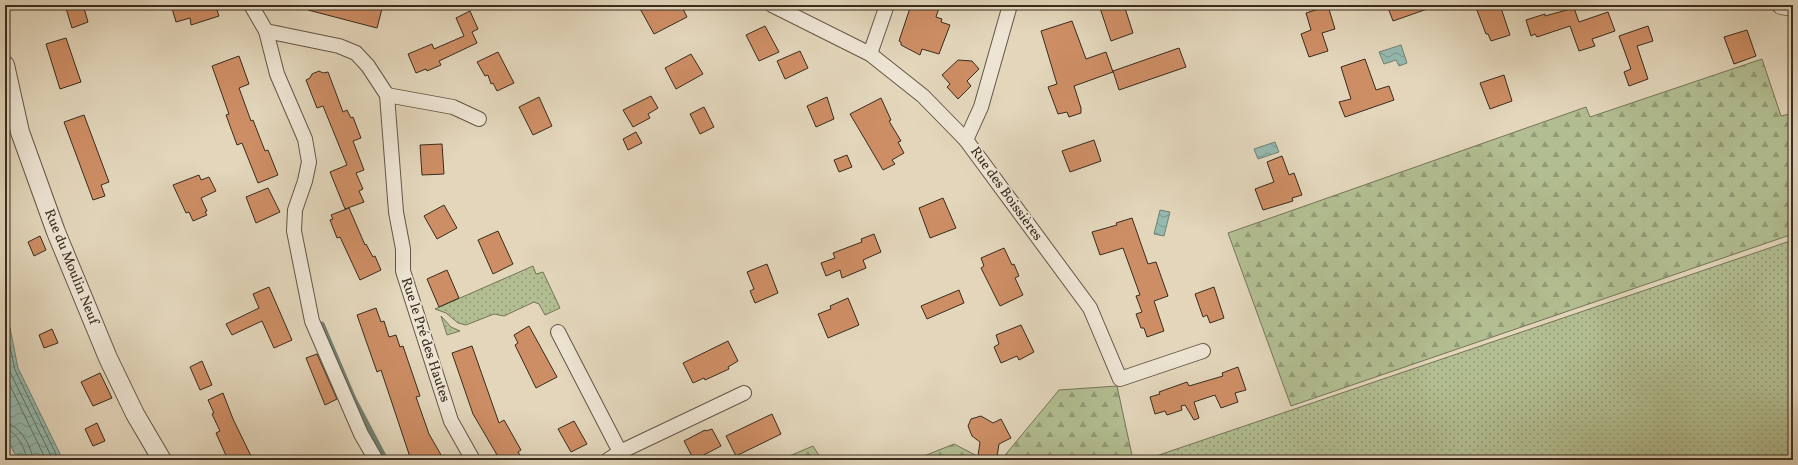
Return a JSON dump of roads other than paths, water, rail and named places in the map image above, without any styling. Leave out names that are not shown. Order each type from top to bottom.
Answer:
[{"type":"street","points":[[251,5],[266,31],[277,74],[305,139],[309,162],[305,181],[295,210],[294,231],[312,321],[360,434],[376,460]]},
{"type":"street","name":"Rue des Boissières","points":[[772,5],[870,54],[924,96],[966,140],[1090,308],[1120,379],[1203,351]]},
{"type":"street","points":[[870,54],[887,5]]},
{"type":"street","points":[[966,140],[981,107],[1010,5]]},
{"type":"street","points":[[1781,5],[1793,6]]},
{"type":"street","name":"Rue le Pré des Hautes","points":[[266,31],[339,46],[356,53],[368,66],[387,95],[396,212],[404,249],[403,271],[451,421],[473,460]]},
{"type":"street","name":"Rue du Moulin Neuf","points":[[5,65],[20,132],[56,232],[108,358],[135,414],[162,460]]},
{"type":"street","points":[[387,95],[452,107],[479,119]]},
{"type":"street","points":[[558,332],[620,452]]},
{"type":"street","points":[[608,460],[620,452],[744,393]]},
{"type":"water","points":[[1401,45],[1407,63],[1399,66],[1396,60],[1384,64],[1379,52]]},
{"type":"water","points":[[1275,142],[1279,152],[1258,159],[1254,149]]},
{"type":"water","points":[[1160,210],[1170,212],[1164,236],[1154,234]]},
{"type":"water","points":[[5,303],[18,368],[63,460],[18,460],[5,435]]},
{"type":"waterway","points":[[322,324],[354,399],[386,460]]}]
